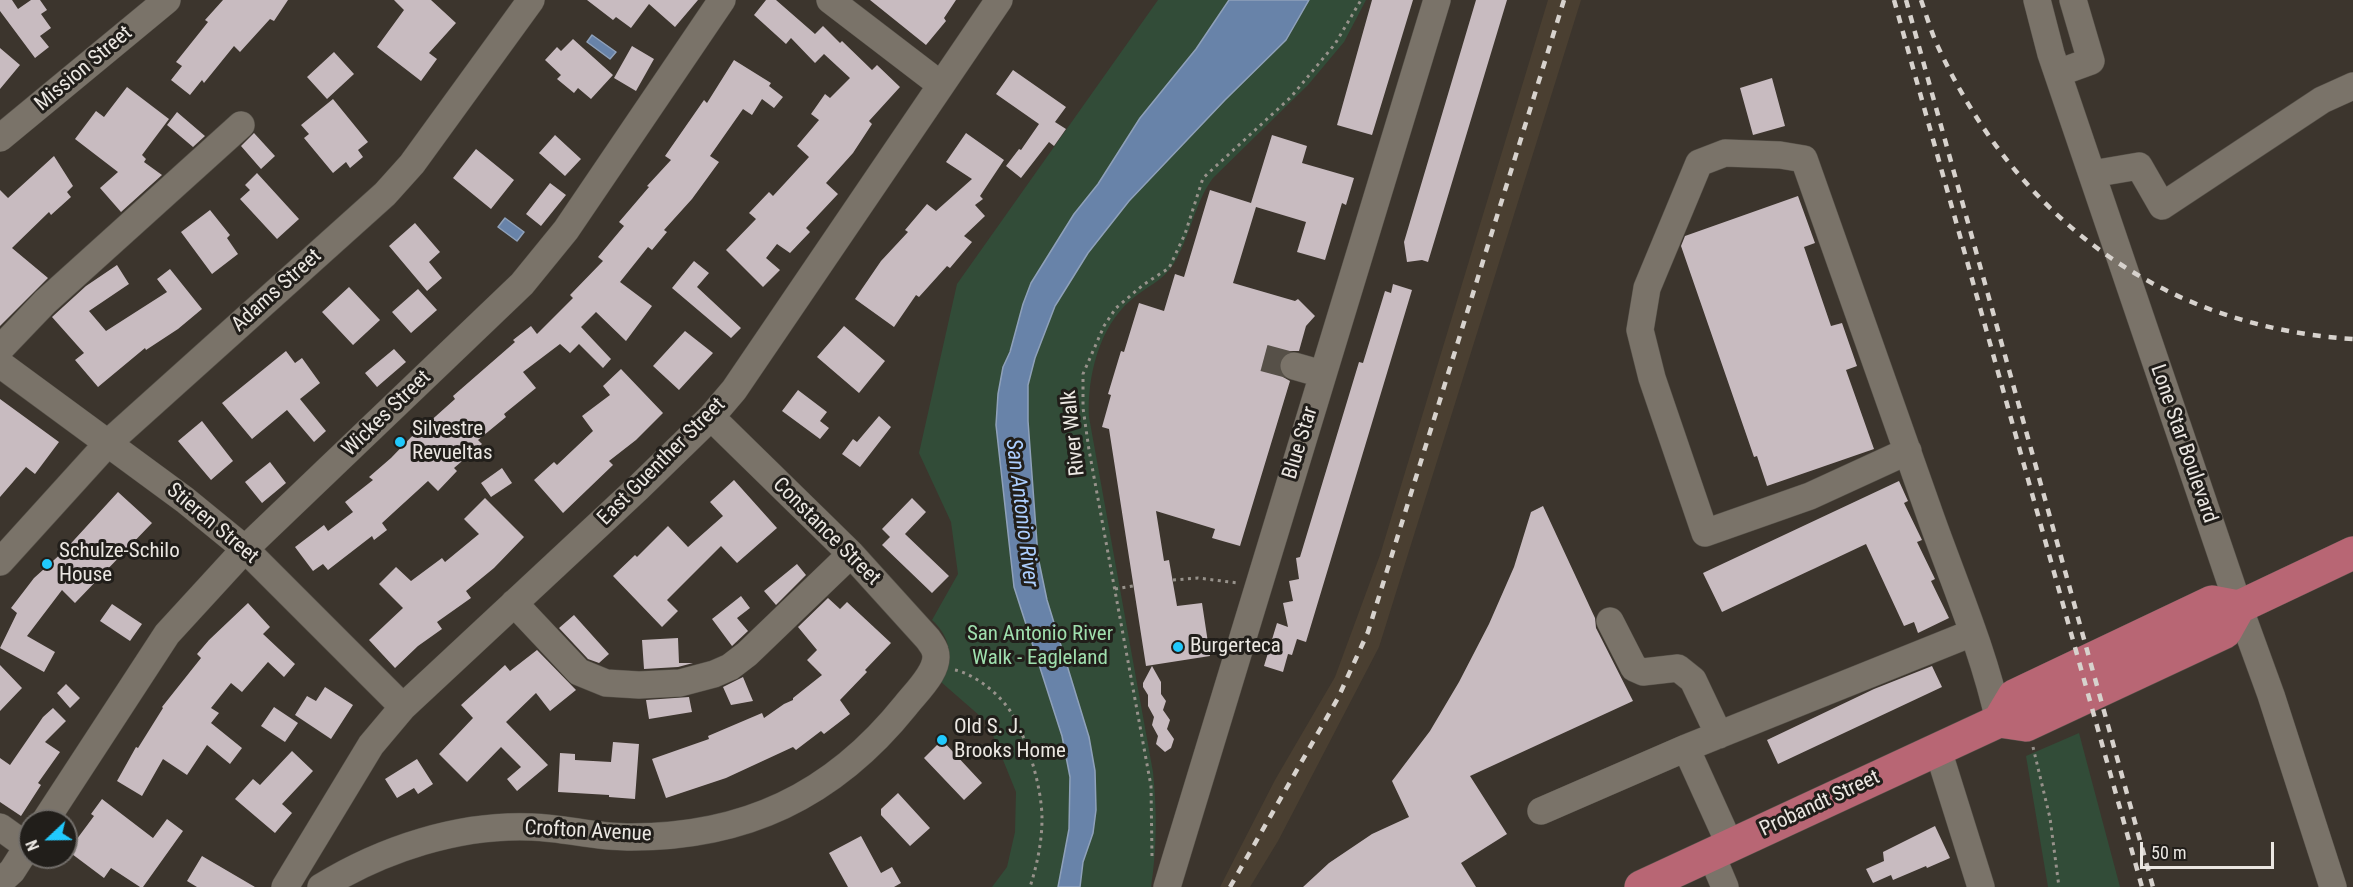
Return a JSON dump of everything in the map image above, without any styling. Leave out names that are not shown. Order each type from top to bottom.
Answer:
[{"type":"main road","points":[[1999,721],[2026,725],[2225,632],[2239,607],[2353,553]]},
{"type":"main road","name":"Probandt Street","points":[[1641,887],[1999,721]]},
{"type":"street","name":"Mission Street","points":[[0,138],[167,0]]},
{"type":"street","name":"Adams Street","points":[[0,562],[108,443],[385,194],[412,164],[531,0]]},
{"type":"street","name":"Wickes Street","points":[[53,809],[167,634],[245,549],[522,284],[542,262],[722,0]]},
{"type":"street","points":[[830,0],[941,85]]},
{"type":"street","name":"East Guenther Street","points":[[285,887],[371,745],[403,707],[711,417],[734,390],[999,0]]},
{"type":"street","name":"Blue Star","points":[[1167,887],[1437,0]]},
{"type":"street","name":"Lone Star Boulevard","points":[[2037,0],[2058,73],[2271,695],[2333,887]]},
{"type":"street","points":[[2058,73],[2091,61],[2073,0]]},
{"type":"street","points":[[2092,174],[2139,166],[2162,206],[2322,100],[2353,86]]},
{"type":"street","points":[[0,349],[45,302],[241,125]]},
{"type":"street","points":[[1908,451],[1810,496],[1705,533],[1652,378],[1640,330],[1647,288],[1700,163],[1725,153],[1780,154],[1804,159],[1908,451],[1992,690],[1999,721]]},
{"type":"street","name":"Stieren Street","points":[[0,364],[185,500],[245,549],[403,707]]},
{"type":"street","points":[[1294,366],[1322,374]]},
{"type":"street","name":"Constance Street","points":[[711,417],[851,554],[928,639],[944,661]]},
{"type":"street","points":[[514,603],[579,672],[606,683],[639,685],[680,682],[714,674],[730,667],[747,654],[851,554]]},
{"type":"street","points":[[1610,621],[1634,668],[1643,672],[1678,668],[1693,680],[1719,735]]},
{"type":"street","points":[[1541,811],[1686,748],[1972,633]]},
{"type":"street","name":"Crofton Avenue","points":[[321,887],[342,874],[416,844],[460,832],[531,826],[608,836],[666,836],[749,820],[809,793],[862,754],[885,731],[934,667],[944,661]]},
{"type":"street","points":[[1686,748],[1721,850],[1725,887]]},
{"type":"street","points":[[1938,750],[1981,887]]},
{"type":"street","points":[[0,827],[18,838]]},
{"type":"street","points":[[0,882],[18,862]]},
{"type":"path","name":"River Walk","points":[[1152,861],[1151,786],[1089,450],[1083,408],[1083,374],[1104,326],[1116,308],[1169,267],[1185,234],[1203,178],[1291,97],[1335,44],[1361,0]]},
{"type":"path","points":[[1173,580],[1198,578],[1226,580],[1257,588]]},
{"type":"path","points":[[1114,589],[1133,586]]},
{"type":"path","points":[[944,661],[972,676],[991,690],[1012,712],[1027,747],[1042,818],[1040,847],[1030,887]]},
{"type":"path","points":[[2032,742],[2050,818],[2059,887]]},
{"type":"shaded area","points":[[1548,0],[1581,0],[1379,647],[1278,841],[1250,887],[1220,887],[1275,780],[1335,677],[1380,555]]},
{"type":"green space","name":"San Antonio River Walk - Eagleland","points":[[1158,0],[1366,0],[1344,42],[1308,85],[1213,178],[1201,199],[1184,244],[1173,265],[1164,276],[1120,311],[1103,338],[1093,370],[1089,417],[1153,772],[1156,830],[1151,887],[992,887],[1007,867],[1015,832],[1016,792],[988,723],[941,682],[948,665],[947,641],[932,620],[958,574],[951,522],[919,453],[957,284]]},
{"type":"green space","points":[[2079,733],[2120,887],[2048,887],[2026,756]]},
{"type":"water","name":"San Antonio River","points":[[1229,0],[1309,0],[1286,40],[1129,201],[1088,253],[1055,306],[1035,358],[1028,385],[1028,421],[1038,557],[1047,600],[1089,737],[1095,771],[1096,810],[1093,833],[1083,862],[1080,887],[1058,887],[1069,829],[1070,777],[1062,736],[1014,587],[996,425],[1003,367],[1010,352],[1031,283],[1074,214],[1098,184],[1140,118],[1196,49]]},
{"type":"water","points":[[592,35],[616,52],[610,59],[587,42]]},
{"type":"water","points":[[505,218],[524,232],[517,241],[498,227]]},
{"type":"building","points":[[0,0],[12,0],[18,9],[31,0],[40,0],[47,10],[41,14],[51,28],[40,36],[49,47],[35,58],[0,11]]},
{"type":"building","points":[[223,0],[288,0],[274,21],[270,19],[240,52],[234,46],[204,83],[202,80],[190,95],[171,80],[182,66],[176,62],[208,22],[205,20]]},
{"type":"building","points":[[394,0],[431,0],[456,23],[429,53],[437,59],[421,81],[377,47],[404,10]]},
{"type":"building","points":[[587,0],[698,0],[675,27],[649,4],[631,28],[616,17],[613,20]]},
{"type":"building","points":[[766,0],[776,0],[815,34],[823,26],[872,70],[877,65],[900,87],[869,121],[872,124],[853,153],[826,183],[838,194],[806,228],[810,232],[790,253],[777,244],[766,258],[780,270],[763,287],[726,250],[756,219],[749,213],[769,192],[773,196],[809,157],[797,146],[819,120],[811,114],[825,94],[830,98],[850,78],[824,54],[815,63],[791,38],[786,44],[754,15]]},
{"type":"building","points":[[870,0],[956,0],[944,18],[946,21],[926,45]]},
{"type":"building","points":[[1372,0],[1413,0],[1372,135],[1337,125]]},
{"type":"building","points":[[1476,0],[1507,0],[1428,262],[1422,260],[1407,262],[1404,242]]},
{"type":"building","points":[[573,39],[613,75],[591,99],[578,88],[574,93],[557,79],[561,75],[545,60],[557,47],[561,51]]},
{"type":"building","points":[[632,46],[654,59],[636,91],[614,78]]},
{"type":"building","points":[[0,48],[20,65],[0,89]]},
{"type":"building","points":[[334,52],[354,74],[327,99],[307,77]]},
{"type":"building","points":[[734,60],[771,83],[769,86],[783,97],[774,108],[762,99],[752,115],[743,109],[710,156],[719,162],[692,199],[664,230],[667,232],[652,250],[648,247],[620,282],[652,306],[626,341],[596,312],[581,327],[611,359],[603,368],[579,344],[570,353],[560,344],[523,372],[536,388],[504,414],[506,417],[478,440],[482,444],[454,468],[457,471],[438,491],[428,481],[382,523],[387,530],[374,540],[372,536],[328,570],[323,564],[313,571],[295,547],[324,525],[328,531],[353,512],[345,502],[373,480],[369,477],[455,399],[453,396],[515,342],[513,340],[531,326],[537,334],[573,298],[570,295],[603,261],[598,257],[624,226],[619,222],[671,160],[665,156],[704,100],[707,103]]},
{"type":"building","points":[[1013,70],[1066,107],[1055,122],[1066,129],[1054,146],[1049,142],[1021,178],[1006,166],[1019,149],[1021,150],[1039,124],[996,94]]},
{"type":"building","points":[[1772,78],[1785,126],[1753,135],[1740,88]]},
{"type":"building","points":[[127,87],[169,119],[142,155],[146,159],[144,162],[162,175],[121,212],[100,188],[118,172],[75,139],[96,111],[104,117]]},
{"type":"building","points":[[333,99],[368,142],[358,150],[363,157],[350,168],[346,162],[333,173],[304,138],[309,134],[301,125]]},
{"type":"building","points":[[177,112],[205,136],[193,147],[167,125]]},
{"type":"building","points":[[254,133],[275,156],[261,169],[241,146]]},
{"type":"building","points":[[966,133],[1004,160],[980,196],[983,199],[975,205],[985,216],[964,236],[972,242],[950,268],[947,266],[919,297],[916,295],[894,327],[855,299],[881,261],[908,232],[905,230],[927,204],[936,211],[972,179],[946,162]]},
{"type":"building","points":[[555,135],[581,159],[565,176],[539,153]]},
{"type":"building","points":[[1272,135],[1307,146],[1302,163],[1354,178],[1346,205],[1342,203],[1325,260],[1297,252],[1306,222],[1256,207],[1233,283],[1295,301],[1298,299],[1315,316],[1306,326],[1299,351],[1290,351],[1279,361],[1279,370],[1283,377],[1290,381],[1240,546],[1212,538],[1215,529],[1156,511],[1164,561],[1169,560],[1177,606],[1202,603],[1210,656],[1146,666],[1109,429],[1102,427],[1111,395],[1108,394],[1139,303],[1164,311],[1175,274],[1184,277],[1210,190],[1251,203]]},
{"type":"building","points":[[476,149],[514,180],[491,209],[453,178]]},
{"type":"building","points":[[54,156],[73,186],[67,192],[71,197],[51,215],[49,212],[12,248],[48,278],[0,326],[0,190],[8,198]]},
{"type":"building","points":[[257,173],[299,219],[277,239],[240,199],[250,190],[245,185]]},
{"type":"building","points":[[550,183],[566,195],[541,226],[526,214]]},
{"type":"building","points":[[1798,196],[1815,243],[1804,247],[1831,326],[1842,323],[1857,366],[1846,370],[1874,449],[1767,486],[1757,456],[1754,457],[1681,246],[1685,236]]},
{"type":"building","points":[[210,210],[230,235],[227,238],[238,254],[212,274],[181,232]]},
{"type":"building","points":[[415,223],[440,252],[429,262],[442,278],[427,291],[389,246]]},
{"type":"building","points":[[694,261],[709,273],[697,287],[741,328],[731,338],[672,288]]},
{"type":"building","points":[[117,265],[129,284],[89,311],[106,331],[167,292],[157,279],[170,269],[202,309],[178,329],[146,350],[145,348],[98,387],[75,360],[84,353],[52,317],[86,286]]},
{"type":"building","points":[[1393,284],[1412,290],[1306,642],[1297,639],[1292,655],[1288,654],[1283,672],[1264,666],[1277,623],[1288,627],[1283,603],[1293,601],[1289,581],[1299,579],[1296,558],[1300,557],[1359,362],[1363,363],[1385,291],[1391,293]]},
{"type":"building","points":[[349,287],[380,320],[353,345],[322,312]]},
{"type":"building","points":[[418,289],[437,310],[411,333],[392,312]]},
{"type":"building","points":[[844,326],[885,361],[859,393],[817,357]]},
{"type":"building","points":[[685,331],[713,353],[679,390],[653,366]]},
{"type":"building","points":[[394,349],[406,362],[377,387],[365,373]]},
{"type":"building","points":[[286,351],[295,363],[302,358],[320,383],[300,399],[326,431],[314,442],[287,410],[252,439],[222,403]]},
{"type":"building","points":[[621,369],[663,413],[636,440],[609,461],[613,465],[563,513],[534,480],[554,462],[557,465],[593,431],[582,416],[610,395],[603,386]]},
{"type":"building","points":[[798,390],[827,412],[820,421],[829,428],[820,439],[782,411]]},
{"type":"building","points":[[0,399],[59,442],[35,474],[26,467],[0,497]]},
{"type":"building","points":[[879,416],[891,427],[860,467],[842,454],[853,439],[857,442]]},
{"type":"building","points":[[202,421],[233,461],[211,480],[178,441]]},
{"type":"building","points":[[270,462],[286,483],[262,503],[245,482]]},
{"type":"building","points":[[502,468],[512,483],[491,497],[481,483]]},
{"type":"building","points":[[734,480],[777,528],[737,563],[721,546],[667,600],[678,611],[662,627],[613,576],[635,555],[637,557],[668,526],[688,547],[723,516],[710,502]]},
{"type":"building","points":[[1899,481],[1908,501],[1904,503],[1922,540],[1917,542],[1935,579],[1931,581],[1949,618],[1918,633],[1914,622],[1904,626],[1866,544],[1722,612],[1703,573]]},
{"type":"building","points":[[118,492],[152,523],[75,603],[62,590],[27,636],[55,652],[44,672],[0,648],[17,613],[11,608],[34,578],[64,551]]},
{"type":"building","points":[[485,498],[524,537],[494,568],[466,591],[471,598],[437,622],[442,629],[418,646],[395,668],[369,640],[403,608],[379,584],[396,567],[411,581],[442,558],[445,562],[479,534],[464,519]]},
{"type":"building","points":[[912,498],[926,512],[905,534],[949,576],[932,593],[882,545],[890,537],[882,529]]},
{"type":"building","points":[[1543,506],[1595,618],[1596,628],[1633,701],[1470,776],[1507,834],[1461,863],[1476,887],[1303,887],[1329,863],[1372,834],[1409,817],[1392,781],[1430,731],[1459,682],[1489,624],[1514,567],[1531,512]]},
{"type":"building","points":[[797,564],[806,575],[776,605],[764,591]]},
{"type":"building","points":[[741,596],[750,608],[737,618],[748,631],[732,646],[712,619]]},
{"type":"building","points":[[828,598],[840,609],[847,602],[891,643],[840,700],[850,714],[824,734],[821,731],[796,750],[793,747],[726,778],[666,798],[652,759],[709,739],[708,736],[762,713],[764,718],[793,700],[822,675],[807,660],[817,650],[798,627]]},
{"type":"building","points":[[248,603],[270,627],[263,634],[295,664],[284,677],[268,662],[242,692],[231,683],[211,708],[219,713],[211,723],[242,748],[230,764],[207,745],[187,775],[163,759],[142,796],[117,781],[162,707],[201,658],[197,654]]},
{"type":"building","points":[[112,604],[142,624],[130,641],[100,621]]},
{"type":"building","points":[[574,615],[609,654],[599,663],[588,659],[559,628]]},
{"type":"building","points":[[678,638],[679,663],[693,663],[678,667],[644,669],[642,640]]},
{"type":"building","points":[[537,650],[576,690],[550,711],[536,693],[506,722],[548,765],[517,791],[507,779],[521,767],[501,747],[467,782],[439,754],[473,718],[461,705],[505,665],[510,671]]},
{"type":"building","points":[[0,665],[22,688],[0,711]]},
{"type":"building","points":[[1152,666],[1161,682],[1161,694],[1166,701],[1163,710],[1170,720],[1167,729],[1174,739],[1171,748],[1165,752],[1156,744],[1158,736],[1152,725],[1154,717],[1148,706],[1148,695],[1143,687]]},
{"type":"building","points":[[1932,666],[1942,687],[1778,764],[1767,740],[1874,689]]},
{"type":"building","points":[[743,677],[753,701],[731,705],[723,687]]},
{"type":"building","points":[[66,684],[80,698],[70,708],[57,693]]},
{"type":"building","points":[[325,687],[353,705],[331,739],[295,715],[307,696],[316,701]]},
{"type":"building","points":[[689,697],[692,712],[649,719],[646,700]]},
{"type":"building","points":[[274,707],[298,723],[285,742],[261,726]]},
{"type":"building","points":[[53,708],[66,721],[45,742],[60,752],[38,783],[41,785],[26,809],[18,809],[18,814],[0,802],[0,758],[10,765],[43,717]]},
{"type":"building","points":[[942,740],[982,783],[964,800],[924,758]]},
{"type":"building","points":[[613,742],[639,744],[635,799],[558,792],[560,753],[575,754],[575,760],[611,762]]},
{"type":"building","points":[[292,751],[313,771],[282,804],[292,813],[275,833],[235,799],[253,779],[260,785]]},
{"type":"building","points":[[417,759],[433,784],[418,794],[414,788],[397,798],[385,779]]},
{"type":"building","points":[[898,793],[930,828],[910,846],[881,815],[881,809]]},
{"type":"building","points":[[102,799],[153,838],[167,819],[183,831],[143,887],[140,887],[111,868],[104,878],[78,858],[78,838],[94,816],[91,814]]},
{"type":"building","points":[[1935,826],[1950,858],[1893,880],[1891,875],[1873,883],[1866,869],[1884,861],[1883,852]]},
{"type":"building","points":[[861,836],[881,873],[892,867],[901,883],[894,887],[848,887],[829,853]]},
{"type":"building","points":[[202,856],[255,887],[197,887],[187,881]]},
{"type":"tunnel","points":[[1264,358],[1294,366]]},
{"type":"railway","points":[[1230,887],[1338,698],[1368,632],[1564,0]]},
{"type":"railway","points":[[1894,0],[2142,887]]},
{"type":"railway","points":[[1906,0],[2153,887]]},
{"type":"railway","points":[[1921,0],[1937,45],[1973,112],[2012,166],[2056,214],[2106,254],[2160,287],[2220,313],[2284,330],[2353,339]]},
{"type":"place","name":"Silvestre Revueltas","points":[[400,442]]},
{"type":"place","name":"Schulze-Schilo House","points":[[47,564]]},
{"type":"place","name":"Burgerteca","points":[[1178,647]]},
{"type":"place","name":"Old S. J. Brooks Home","points":[[942,740]]}]
